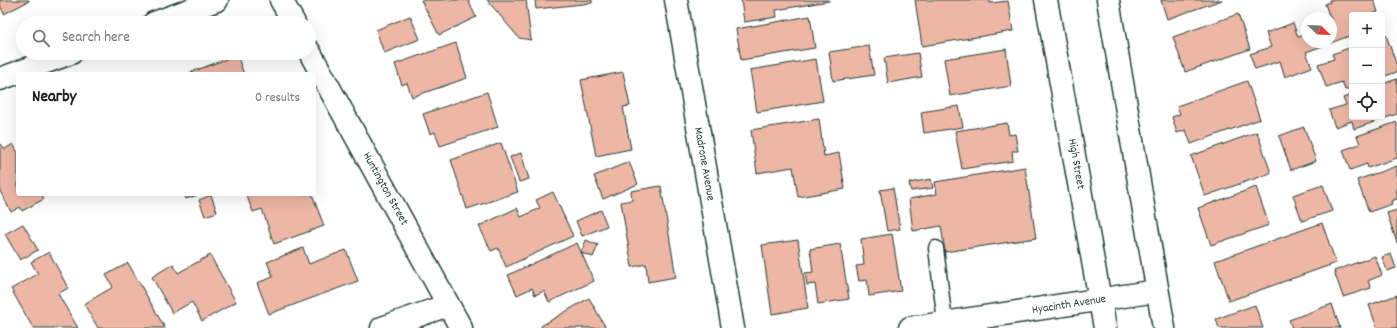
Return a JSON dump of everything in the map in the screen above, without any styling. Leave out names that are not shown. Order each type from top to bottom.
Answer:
[{"type":"street","points":[[173,16],[217,0]]},
{"type":"street","points":[[281,0],[290,16]]},
{"type":"street","name":"Madrone Avenue","points":[[676,0],[733,328]]},
{"type":"street","name":"High Street","points":[[1046,0],[1105,328]]},
{"type":"street","points":[[1108,0],[1164,328]]},
{"type":"street","points":[[19,72],[52,60]]},
{"type":"street","name":"Huntington Street","points":[[314,60],[462,328]]},
{"type":"street","points":[[0,79],[16,73]]},
{"type":"street","name":"Hyacinth Avenue","points":[[910,328],[1157,291]]},
{"type":"street","points":[[382,328],[448,305]]},
{"type":"lane","points":[[936,248],[945,323]]},
{"type":"building","points":[[0,0],[29,1],[4,14],[0,5]]},
{"type":"building","points":[[421,0],[468,0],[476,17],[439,35]]},
{"type":"building","points":[[487,0],[526,0],[531,40],[519,38]]},
{"type":"building","points":[[535,0],[592,0],[592,3],[536,9]]},
{"type":"building","points":[[741,0],[829,1],[776,10],[777,17],[744,22]]},
{"type":"building","points":[[915,0],[990,0],[990,3],[1008,1],[1013,31],[922,46]]},
{"type":"building","points":[[1161,0],[1222,0],[1167,19]]},
{"type":"building","points":[[1329,0],[1374,0],[1378,12],[1349,12],[1349,36],[1337,41],[1337,12],[1328,12],[1325,4],[1330,2]]},
{"type":"building","points":[[1238,14],[1250,49],[1185,72],[1173,37]]},
{"type":"building","points":[[410,16],[420,39],[384,53],[376,30]]},
{"type":"building","points":[[810,16],[815,48],[741,60],[736,29]]},
{"type":"building","points":[[1293,23],[1298,37],[1301,36],[1301,48],[1317,48],[1306,52],[1312,67],[1285,77],[1280,61],[1255,69],[1250,54],[1271,47],[1266,33]]},
{"type":"building","points":[[1385,35],[1397,66],[1397,72],[1385,76],[1385,48]]},
{"type":"building","points":[[456,43],[467,78],[412,97],[407,83],[402,85],[395,64]]},
{"type":"building","points":[[869,46],[874,75],[833,81],[829,52]]},
{"type":"building","points":[[1349,48],[1349,89],[1345,90],[1342,82],[1326,87],[1318,64],[1334,59],[1332,54]]},
{"type":"building","points":[[1006,49],[1011,86],[950,96],[944,59]]},
{"type":"building","points":[[918,53],[922,77],[888,83],[884,58]]},
{"type":"building","points":[[816,59],[823,101],[757,112],[750,70]]},
{"type":"building","points":[[224,60],[239,60],[243,72],[191,72]]},
{"type":"building","points":[[623,72],[630,106],[623,107],[631,149],[596,156],[581,80]]},
{"type":"building","points":[[1397,79],[1397,114],[1385,118],[1385,84]]},
{"type":"building","points":[[1247,81],[1260,119],[1191,144],[1186,130],[1177,133],[1172,117],[1180,114],[1177,106]]},
{"type":"building","points":[[487,92],[498,127],[440,146],[435,132],[430,134],[423,114]]},
{"type":"building","points":[[1349,96],[1349,120],[1380,120],[1354,129],[1352,121],[1335,127],[1329,110],[1346,105],[1343,98]]},
{"type":"building","points":[[959,106],[963,127],[924,133],[921,112]]},
{"type":"building","points":[[819,119],[824,156],[839,153],[845,189],[798,197],[793,167],[757,173],[751,130]]},
{"type":"building","points":[[1397,122],[1397,158],[1368,168],[1367,164],[1350,170],[1343,150],[1360,144],[1357,136]]},
{"type":"building","points":[[1007,123],[1009,135],[1015,134],[1018,151],[1012,151],[1013,161],[962,169],[955,131]]},
{"type":"building","points":[[1304,127],[1316,161],[1291,170],[1279,136]]},
{"type":"building","points":[[1257,132],[1271,173],[1205,196],[1191,156]]},
{"type":"building","points":[[501,143],[518,192],[467,209],[451,160]]},
{"type":"building","points":[[1,144],[5,149],[13,144],[16,149],[16,196],[42,196],[44,199],[22,211],[20,207],[11,212],[0,191]]},
{"type":"building","points":[[521,153],[529,179],[519,182],[510,157]]},
{"type":"building","points":[[629,162],[638,184],[603,199],[594,176]]},
{"type":"building","points":[[1397,166],[1397,199],[1391,201],[1392,204],[1369,212],[1357,180]]},
{"type":"building","points":[[1025,167],[1036,238],[945,252],[941,226],[913,231],[909,199],[937,194],[935,182]]},
{"type":"building","points":[[931,179],[933,188],[911,191],[909,183]]},
{"type":"building","points":[[1323,185],[1332,211],[1302,221],[1293,195]]},
{"type":"building","points":[[661,186],[676,277],[648,282],[646,264],[632,267],[621,202],[632,200],[631,191]]},
{"type":"building","points":[[1256,187],[1269,225],[1211,245],[1198,208]]},
{"type":"building","points":[[893,188],[900,229],[887,231],[880,190]]},
{"type":"building","points":[[553,192],[573,236],[506,267],[498,248],[491,251],[479,226],[517,208],[521,217],[540,208],[536,200]]},
{"type":"building","points":[[185,196],[194,196],[186,199]]},
{"type":"building","points":[[211,196],[217,212],[205,216],[199,200]]},
{"type":"building","points":[[247,196],[313,196],[324,226],[274,244],[262,209],[253,212]]},
{"type":"building","points":[[601,210],[607,226],[582,236],[576,221]]},
{"type":"building","points":[[1397,210],[1397,243],[1387,213]]},
{"type":"building","points":[[1322,223],[1336,263],[1229,301],[1215,261]]},
{"type":"building","points":[[23,224],[38,250],[20,260],[5,234]]},
{"type":"building","points":[[892,234],[901,291],[869,296],[867,280],[859,281],[856,266],[864,265],[861,239]]},
{"type":"building","points":[[586,240],[598,245],[593,257],[581,253]]},
{"type":"building","points":[[798,240],[808,308],[772,314],[762,245]]},
{"type":"building","points":[[577,243],[594,281],[549,302],[544,291],[535,295],[532,288],[517,295],[508,275]]},
{"type":"building","points":[[840,244],[849,299],[818,304],[815,284],[807,285],[805,273],[813,272],[810,249]]},
{"type":"building","points":[[303,248],[309,264],[346,250],[358,281],[269,314],[257,283],[273,277],[267,262]]},
{"type":"building","points":[[49,252],[68,288],[58,294],[78,328],[33,328],[11,289],[38,274],[31,262]]},
{"type":"building","points":[[1391,254],[1396,268],[1387,271],[1382,257]]},
{"type":"building","points":[[210,255],[236,302],[202,321],[192,302],[172,313],[152,277],[173,264],[178,273]]},
{"type":"building","points":[[1375,256],[1382,275],[1368,281],[1371,288],[1343,297],[1334,271]]},
{"type":"building","points":[[128,263],[165,328],[98,328],[84,304],[113,287],[106,275]]},
{"type":"building","points":[[1397,295],[1397,328],[1377,328],[1369,305]]},
{"type":"building","points":[[589,298],[606,328],[542,328],[541,326]]},
{"type":"building","points":[[1332,304],[1340,328],[1292,328],[1289,320]]},
{"type":"building","points":[[1255,305],[1263,328],[1219,328],[1216,319]]}]
